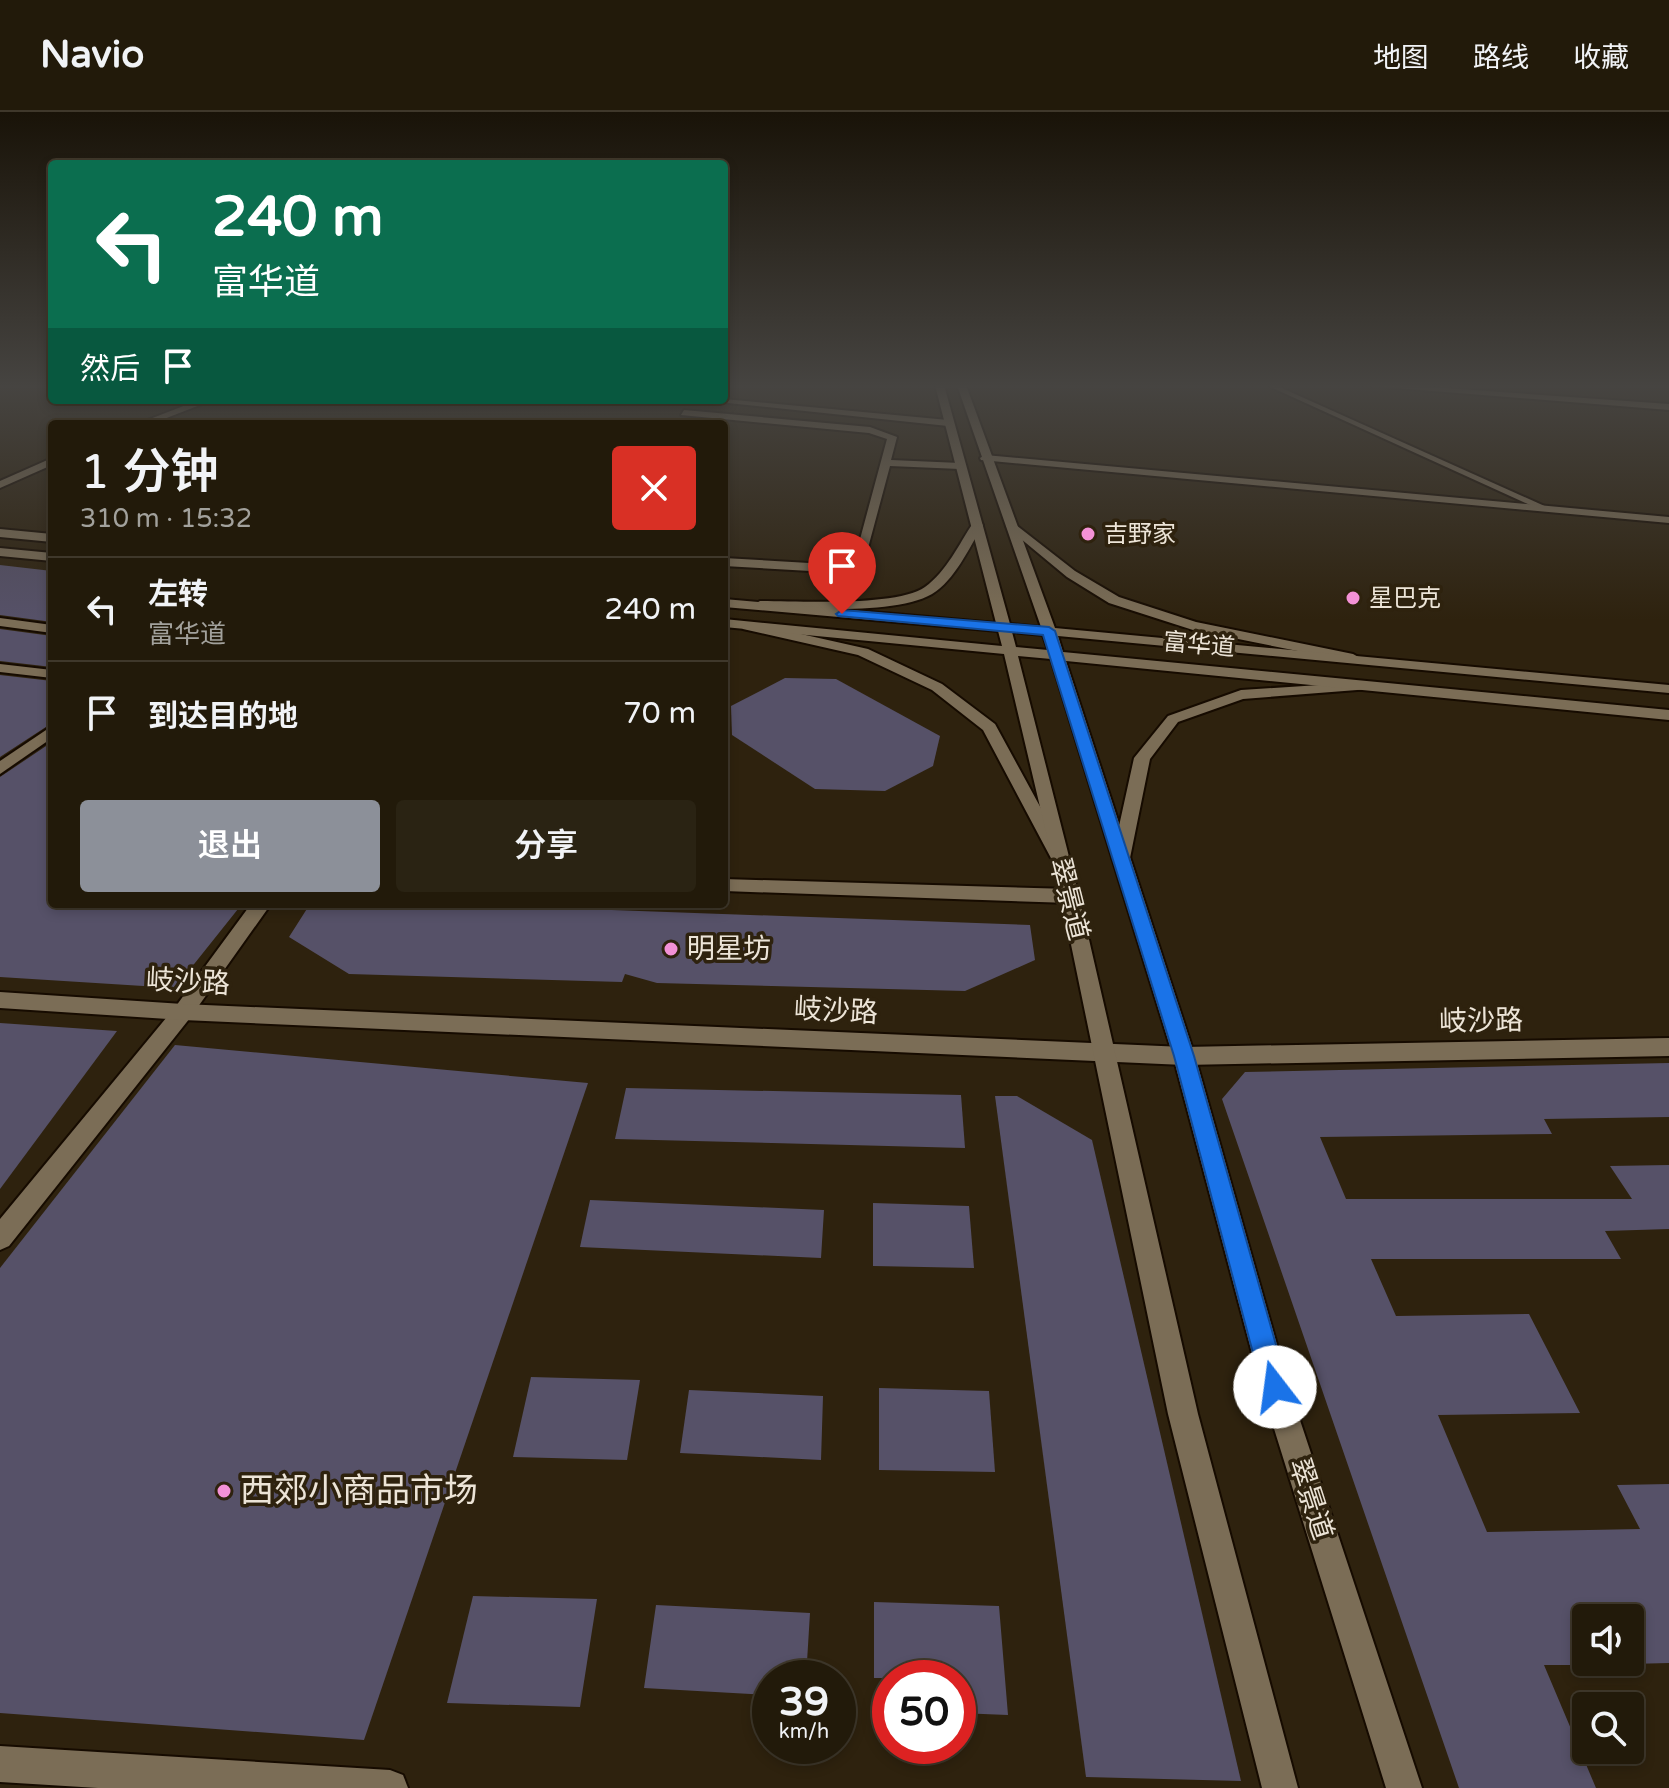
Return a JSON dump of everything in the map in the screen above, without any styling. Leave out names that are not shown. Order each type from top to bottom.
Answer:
[{"type":"street","points":[[0,485],[47,463]]},
{"type":"street","points":[[728,562],[810,567],[864,545],[886,463]]},
{"type":"street","points":[[891,463],[960,466]]},
{"type":"street","name":"翠景道","points":[[987,463],[1049,631],[1184,1056],[1275,1387],[1404,1788]]},
{"type":"street","points":[[1043,463],[1669,520]]},
{"type":"street","name":"翠景道","points":[[960,466],[1021,692],[1070,896],[1183,1414],[1280,1788]]},
{"type":"street","points":[[0,492],[48,470]]},
{"type":"street","points":[[752,605],[883,602],[926,593],[953,565],[977,525]]},
{"type":"street","points":[[1012,526],[1071,574],[1114,600],[1193,626],[1353,658]]},
{"type":"street","points":[[0,533],[48,538]]},
{"type":"street","points":[[0,552],[48,557]]},
{"type":"street","name":"富华道","points":[[728,603],[1669,689]]},
{"type":"street","points":[[0,622],[48,628]]},
{"type":"street","name":"富华道","points":[[728,623],[1669,715]]},
{"type":"street","points":[[744,625],[863,652],[937,687],[989,727],[1058,856]]},
{"type":"street","points":[[0,668],[48,674]]},
{"type":"street","points":[[1121,858],[1142,758],[1173,719],[1241,695],[1371,685]]},
{"type":"street","points":[[0,769],[48,734]]},
{"type":"street","points":[[728,885],[1070,896]]},
{"type":"street","points":[[0,1238],[183,1012],[258,908]]},
{"type":"street","name":"岐沙路","points":[[0,1000],[183,1012],[1184,1056],[1669,1047]]},
{"type":"street","points":[[0,1764],[390,1788]]},
{"type":"lane","points":[[1444,463],[1544,508]]},
{"type":"building","points":[[0,565],[48,571],[48,621],[0,615]]},
{"type":"building","points":[[0,629],[48,635],[48,667],[0,661]]},
{"type":"building","points":[[0,675],[48,681],[48,726],[0,757]]},
{"type":"building","points":[[785,678],[836,679],[940,736],[933,766],[885,791],[815,789],[732,735],[731,706]]},
{"type":"building","points":[[48,745],[48,908],[239,908],[175,988],[0,977],[0,777]]},
{"type":"building","name":"明星坊","points":[[307,908],[560,908],[1030,925],[1035,960],[965,991],[657,983],[625,974],[622,982],[349,974],[289,937]]},
{"type":"building","points":[[0,1023],[117,1031],[0,1189]]},
{"type":"building","name":"西郊小商品市场","points":[[175,1045],[588,1083],[364,1740],[0,1713],[0,1268]]},
{"type":"building","points":[[1669,1063],[1669,1117],[1544,1119],[1552,1134],[1320,1137],[1346,1199],[1632,1199],[1610,1166],[1669,1165],[1669,1229],[1605,1231],[1621,1259],[1371,1259],[1396,1316],[1529,1314],[1580,1413],[1438,1415],[1487,1532],[1640,1529],[1617,1485],[1669,1484],[1669,1663],[1644,1664],[1644,1604],[1572,1604],[1572,1665],[1544,1665],[1572,1731],[1572,1764],[1586,1764],[1596,1788],[1459,1788],[1222,1099],[1245,1072]]},
{"type":"building","points":[[626,1088],[961,1095],[965,1148],[615,1139]]},
{"type":"building","points":[[995,1096],[1017,1096],[1092,1140],[1241,1781],[1086,1777]]},
{"type":"building","points":[[590,1200],[824,1210],[821,1258],[580,1247]]},
{"type":"building","points":[[873,1203],[969,1206],[974,1268],[873,1266]]},
{"type":"building","points":[[531,1377],[640,1380],[627,1460],[513,1457]]},
{"type":"building","points":[[879,1388],[989,1391],[995,1472],[879,1470]]},
{"type":"building","points":[[689,1390],[823,1396],[821,1460],[680,1453]]},
{"type":"building","points":[[473,1596],[597,1599],[580,1707],[447,1703]]},
{"type":"building","points":[[874,1602],[999,1606],[1008,1715],[976,1714],[976,1660],[874,1660]]},
{"type":"building","points":[[656,1605],[810,1613],[807,1660],[752,1660],[752,1694],[644,1688]]},
{"type":"place","name":"吉野家","points":[[1088,534]]},
{"type":"place","name":"星巴克","points":[[1353,598]]},
{"type":"place","name":"明星坊","points":[[671,949]]},
{"type":"place","name":"西郊小商品市场","points":[[224,1491]]},
{"type":"route","points":[[842,614],[1049,631],[1184,1056],[1275,1387]]}]
